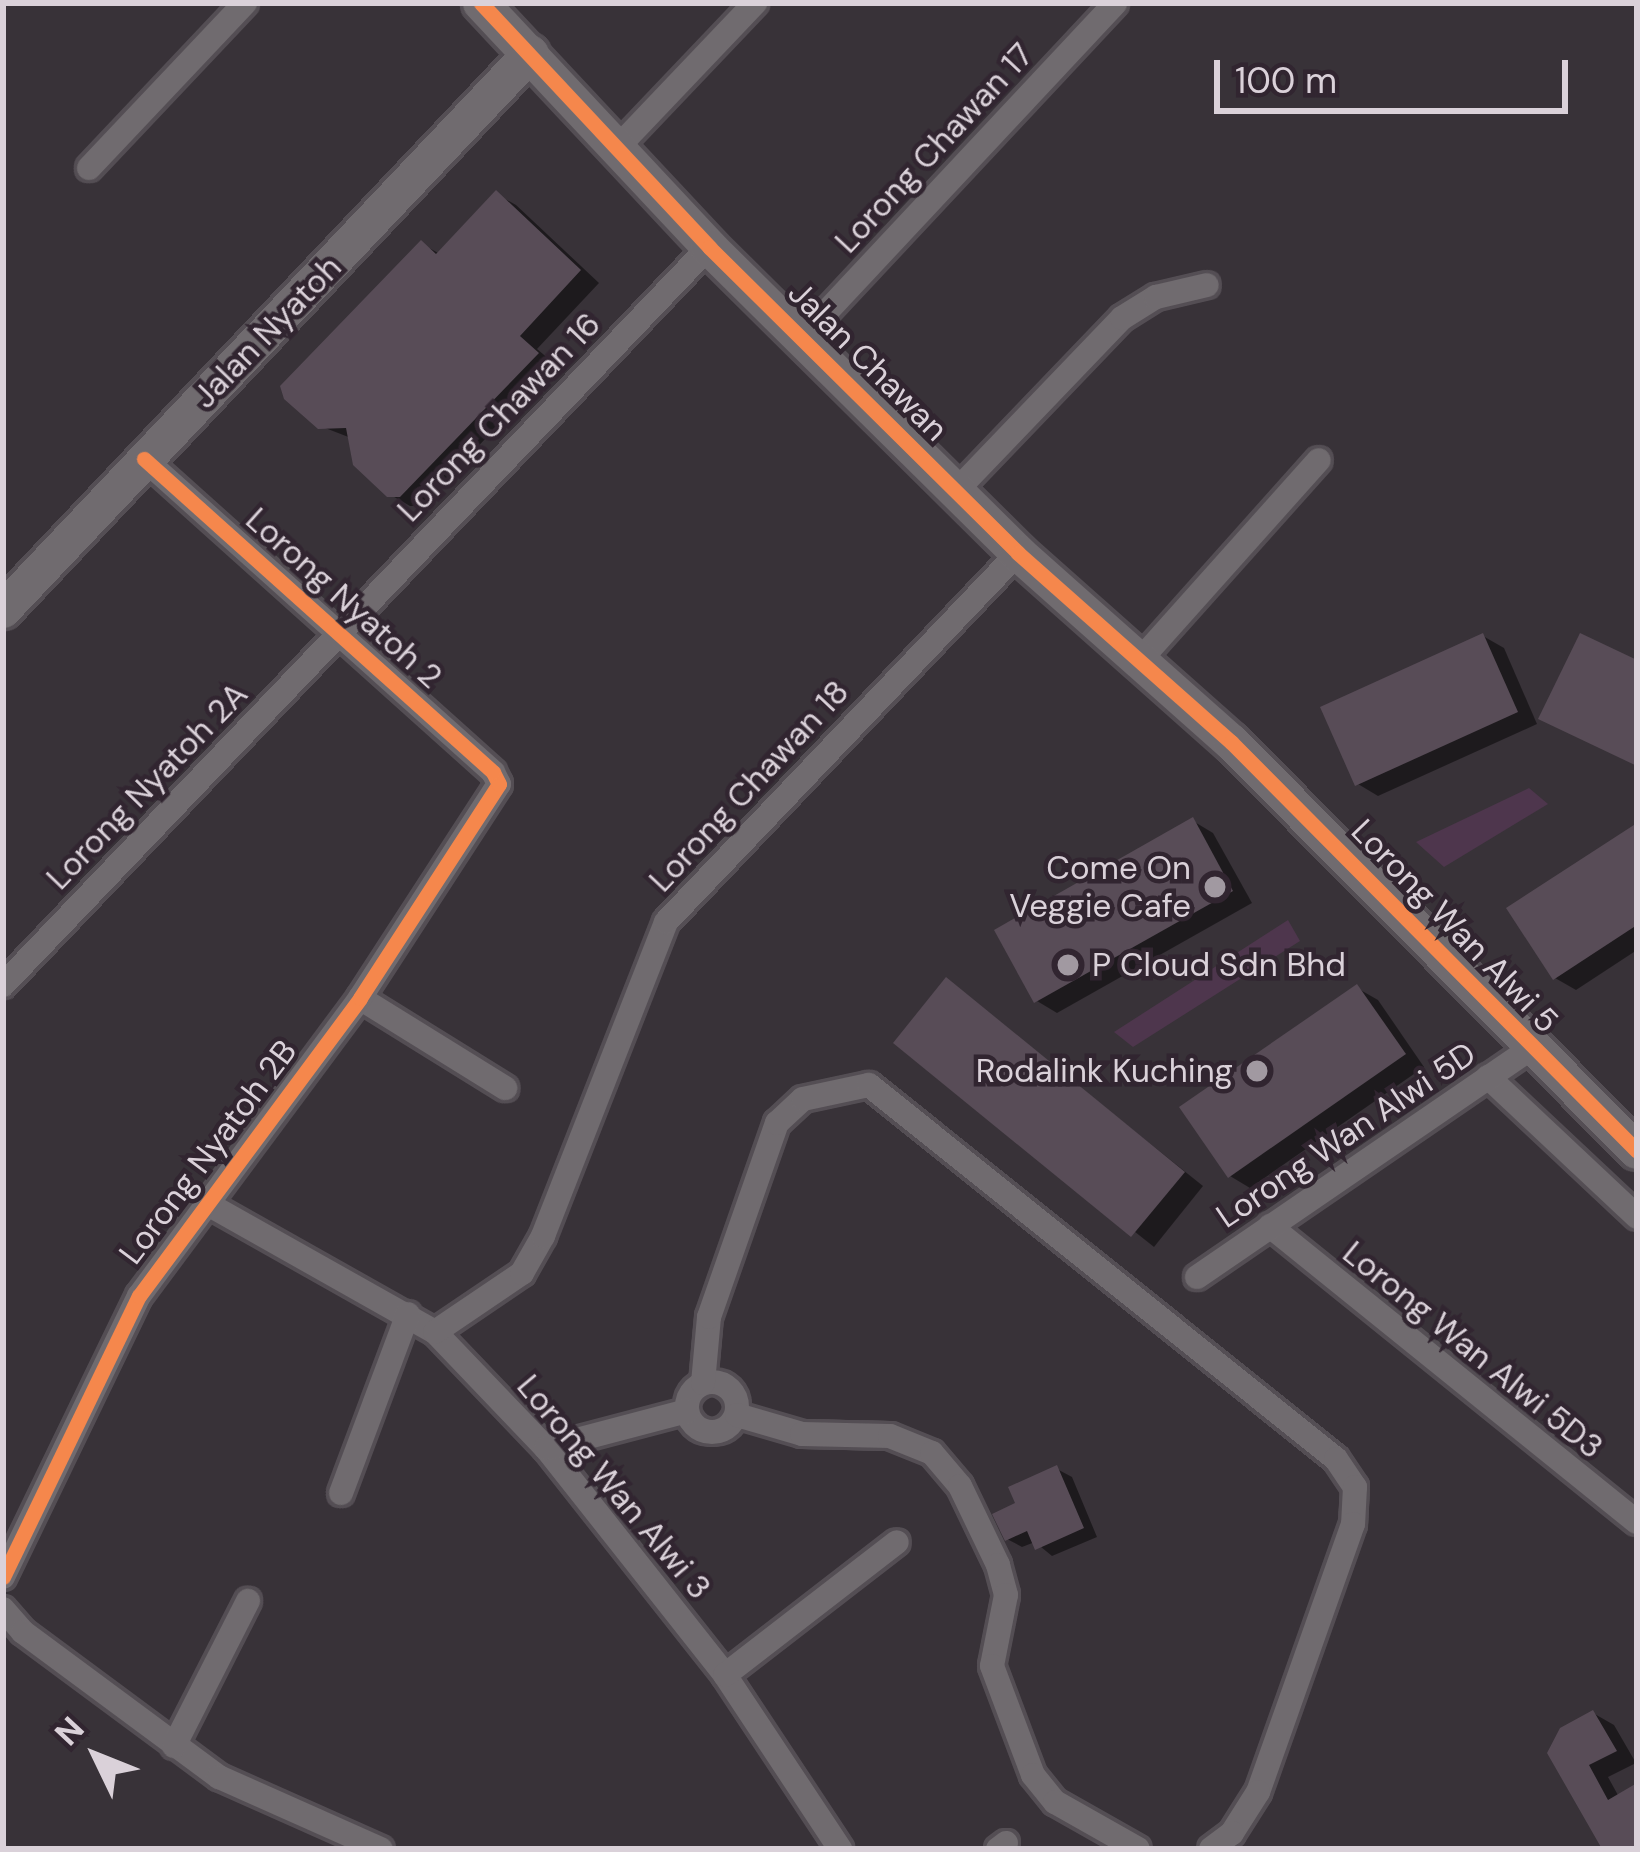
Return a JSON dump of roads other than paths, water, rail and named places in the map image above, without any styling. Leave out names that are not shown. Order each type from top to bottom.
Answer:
[{"type":"street","points":[[89,168],[245,3]]},
{"type":"street","name":"Jalan Chawan","points":[[481,3],[709,247],[1018,553],[1231,742]]},
{"type":"street","points":[[616,149],[754,3]]},
{"type":"street","name":"Lorong Chawan 17","points":[[802,338],[1115,3]]},
{"type":"street","name":"Jalan Nyatoh","points":[[3,610],[531,53]]},
{"type":"street","name":"Lorong Chawan 16","points":[[339,634],[709,247]]},
{"type":"street","points":[[957,490],[1122,318],[1156,297],[1207,284]]},
{"type":"street","name":"Lorong Nyatoh 2","points":[[144,459],[493,772],[499,784]]},
{"type":"street","points":[[1140,660],[1319,460]]},
{"type":"street","name":"Lorong Chawan 18","points":[[434,1332],[522,1273],[543,1236],[666,922],[1018,553]]},
{"type":"street","name":"Lorong Nyatoh 2A","points":[[3,985],[339,634]]},
{"type":"street","name":"Lorong Wan Alwi 5","points":[[1231,742],[1637,1151]]},
{"type":"street","name":"Lorong Nyatoh 2B","points":[[3,1577],[129,1315],[206,1203],[360,998],[499,784]]},
{"type":"street","points":[[360,998],[506,1088]]},
{"type":"street","name":"Lorong Wan Alwi 5D","points":[[1198,1277],[1532,1048]]},
{"type":"street","points":[[1488,1077],[1637,1217]]},
{"type":"street","points":[[703,1383],[706,1330],[777,1123],[802,1099],[831,1088],[869,1085],[1345,1468],[1355,1487],[1355,1511],[1298,1686],[1258,1792],[1232,1833],[1210,1849]]},
{"type":"street","name":"Lorong Wan Alwi 3","points":[[206,1203],[434,1332],[546,1448],[725,1675],[839,1849]]},
{"type":"street","name":"Lorong Wan Alwi 5D3","points":[[1270,1226],[1637,1522]]},
{"type":"street","points":[[341,1493],[408,1314]]},
{"type":"street","points":[[703,1383],[726,1385],[738,1404],[737,1415],[722,1432],[699,1430],[687,1411],[693,1390],[703,1383]]},
{"type":"street","points":[[546,1448],[687,1411]]},
{"type":"street","points":[[737,1415],[802,1434],[890,1436],[932,1453],[960,1486],[998,1565],[1006,1595],[992,1666],[1024,1755],[1044,1792],[1138,1849]]},
{"type":"street","points":[[725,1675],[897,1543]]},
{"type":"street","points":[[174,1746],[248,1601]]},
{"type":"street","points":[[3,1609],[22,1632],[219,1777],[382,1849]]},
{"type":"place","name":"Come On Veggie Cafe","points":[[1215,887]]},
{"type":"place","name":"P Cloud Sdn Bhd","points":[[1068,965]]},
{"type":"place","name":"Rodalink Kuching","points":[[1257,1071]]}]
